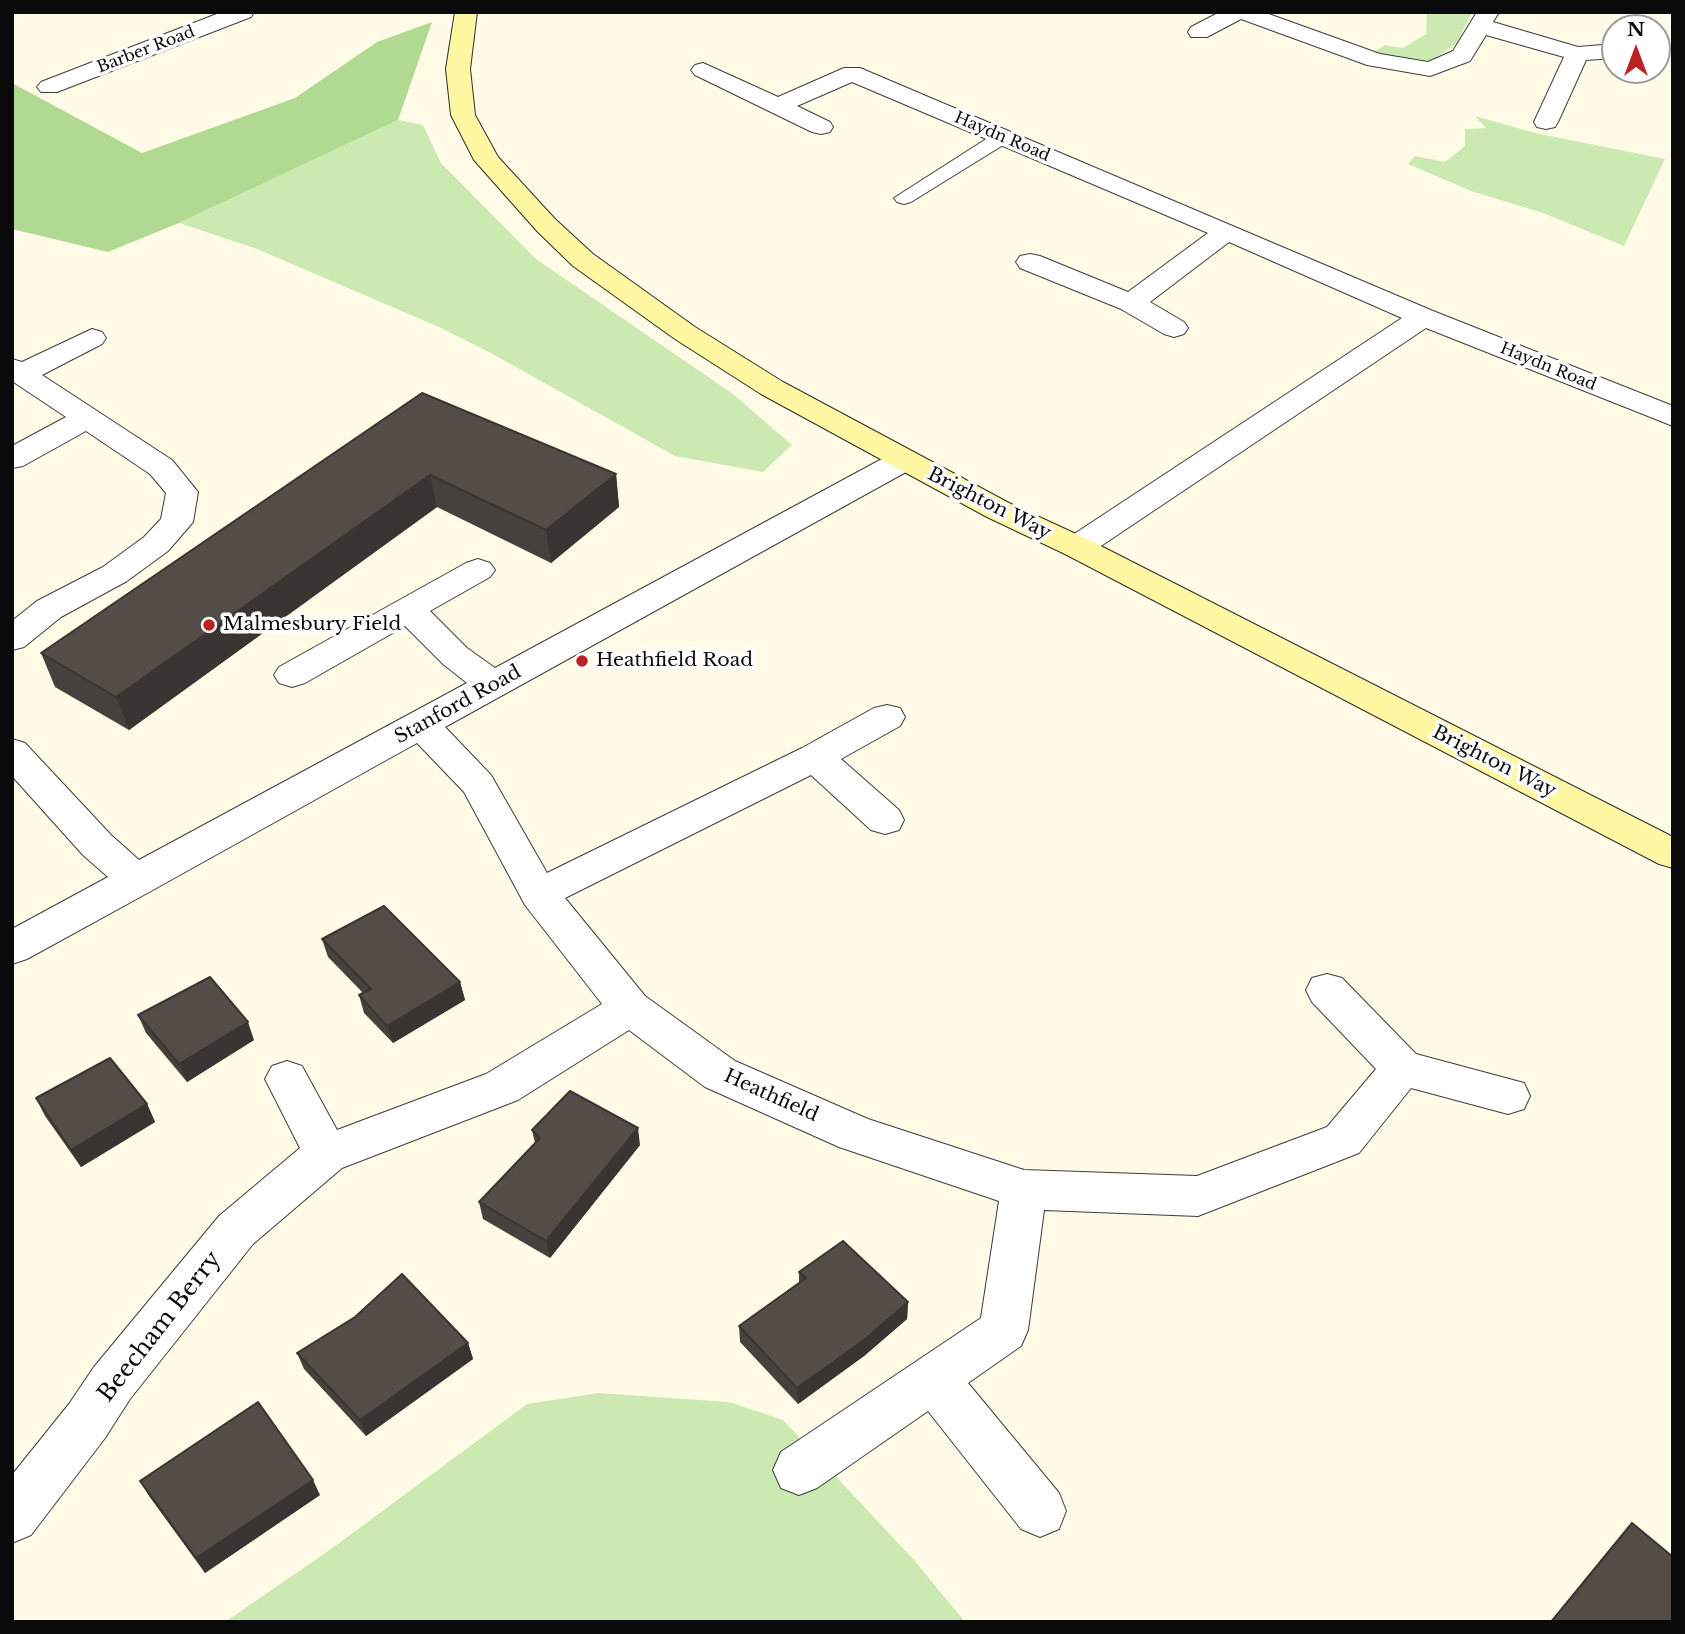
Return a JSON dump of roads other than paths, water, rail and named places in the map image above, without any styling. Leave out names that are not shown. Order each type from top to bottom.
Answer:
[{"type":"street","name":"Barber Road","points":[[49,88],[243,12]]},
{"type":"street","name":"Brighton Way","points":[[466,12],[458,69],[463,116],[487,160],[546,226],[583,260],[685,333],[772,388],[998,510],[1077,547],[1673,854]]},
{"type":"street","points":[[1199,32],[1239,12],[1375,60],[1430,69],[1462,56],[1485,19],[1577,54],[1601,52]]},
{"type":"street","points":[[1546,122],[1577,54]]},
{"type":"street","points":[[703,70],[821,127]]},
{"type":"street","name":"Haydn Road","points":[[778,106],[852,73],[1001,138],[1227,230],[1423,317],[1673,416]]},
{"type":"street","points":[[1130,303],[1227,230]]},
{"type":"street","points":[[1030,262],[1130,303],[1174,328]]},
{"type":"street","points":[[1077,547],[1423,317]]},
{"type":"street","points":[[16,371],[92,338]]},
{"type":"street","points":[[12,639],[49,610],[115,574],[156,544],[177,522],[183,492],[161,467],[16,371]]},
{"type":"street","points":[[12,459],[88,418]]},
{"type":"street","name":"Stanford Road","points":[[12,948],[904,460]]},
{"type":"street","points":[[292,675],[478,570]]},
{"type":"street","points":[[409,610],[455,656],[494,685]]},
{"type":"street","points":[[539,894],[816,757],[887,717]]},
{"type":"street","name":"Heathfield","points":[[422,725],[478,784],[539,894],[630,1008],[720,1074],[855,1134],[1024,1190],[1198,1196],[1343,1140],[1402,1068]]},
{"type":"street","points":[[12,752],[96,845],[137,881]]},
{"type":"street","points":[[816,757],[885,820]]},
{"type":"street","points":[[1327,990],[1402,1068],[1508,1097]]},
{"type":"street","name":"Beecham Berry","points":[[12,1517],[87,1421],[112,1383],[236,1230],[326,1154],[502,1087],[630,1008]]},
{"type":"street","points":[[287,1079],[326,1154]]},
{"type":"street","points":[[799,1470],[1004,1330],[1024,1190]]},
{"type":"street","points":[[933,1379],[1040,1510]]},
{"type":"lane","points":[[904,198],[1001,138]]},
{"type":"place","name":"Malmesbury Field","points":[[209,625]]},
{"type":"place","name":"Heathfield Road","points":[[582,661]]}]
